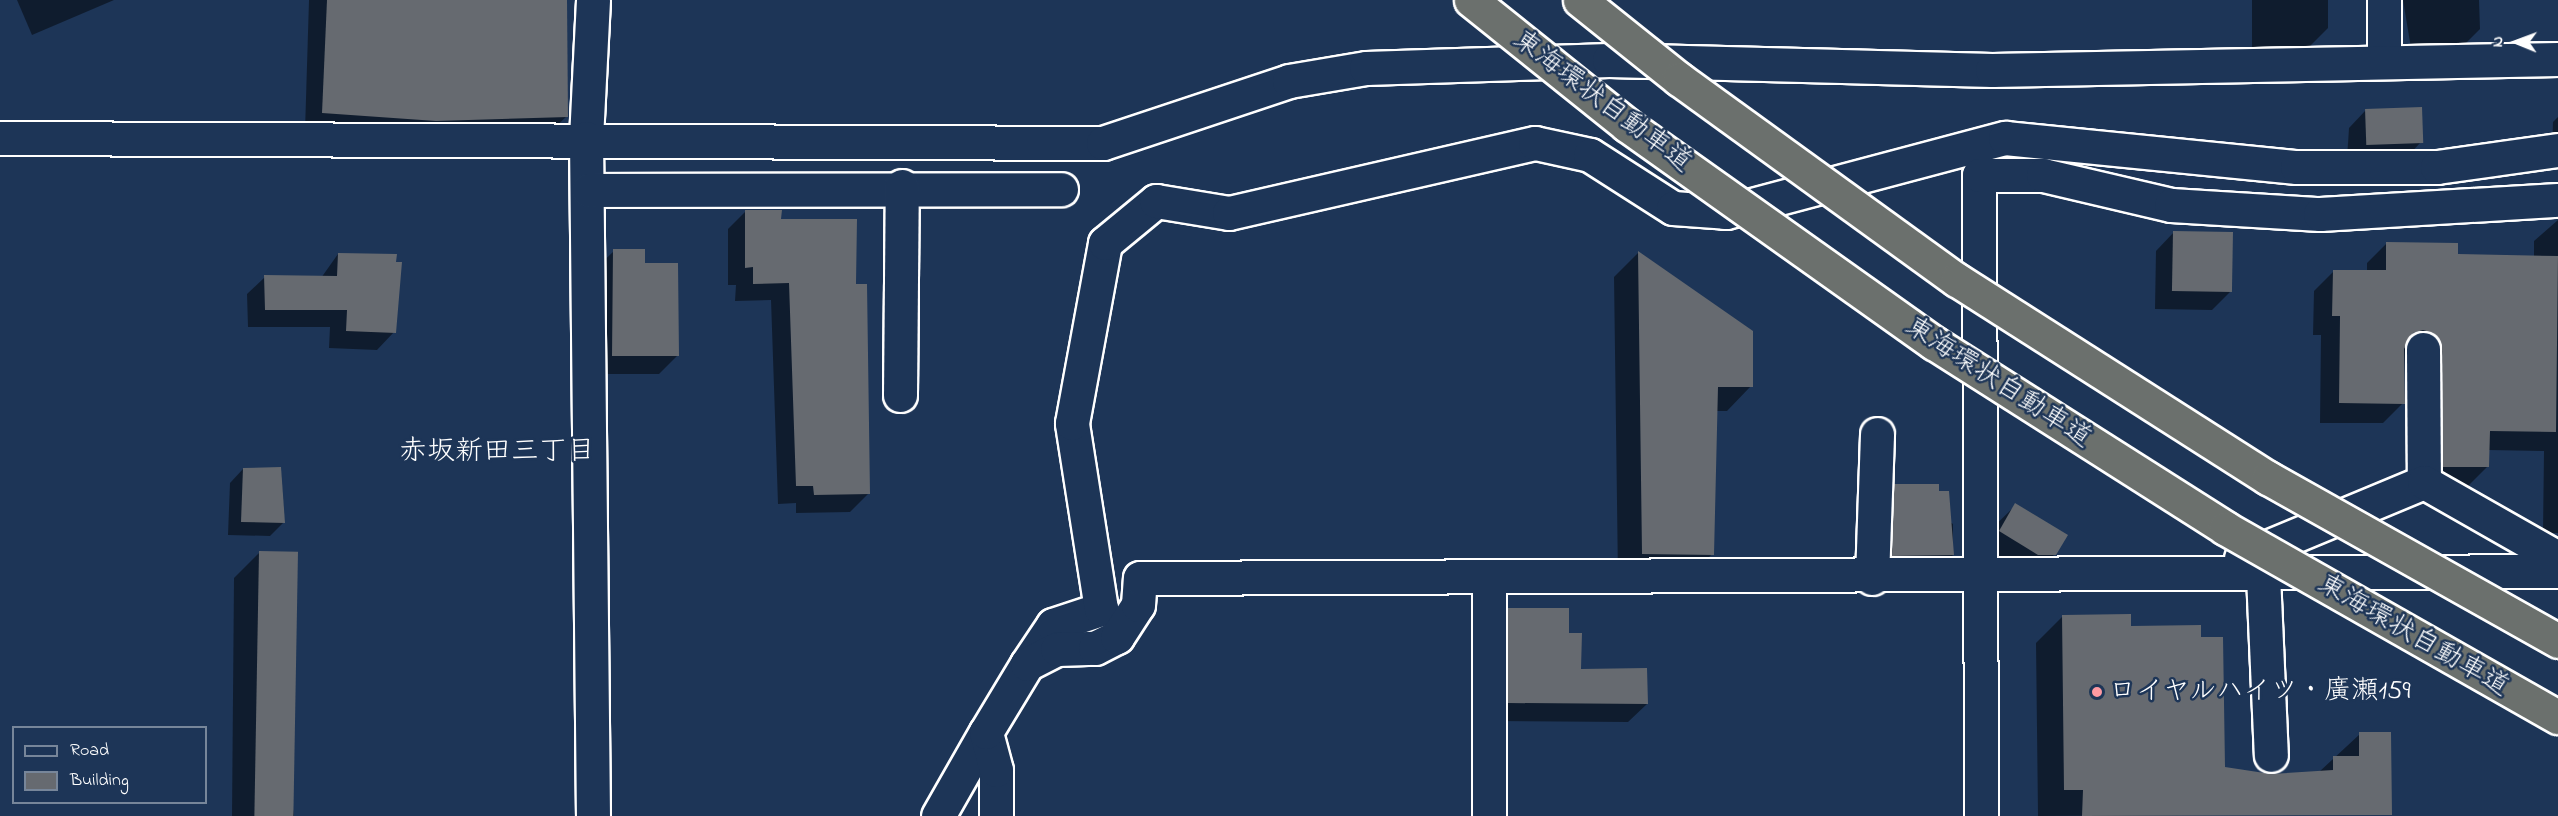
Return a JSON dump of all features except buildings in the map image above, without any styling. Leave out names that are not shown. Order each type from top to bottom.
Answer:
[{"type":"highway","name":"東海環状自動車道","points":[[1471,0],[1628,125],[1934,343],[2225,528],[2558,717]]},
{"type":"highway","points":[[1580,0],[1679,79],[1957,280],[2268,478],[2558,641]]},
{"type":"street","points":[[592,0],[586,138],[593,816]]},
{"type":"street","points":[[2384,0],[2384,62]]},
{"type":"street","points":[[0,138],[586,138],[1103,143],[1288,81],[1366,68],[1609,60],[1992,70],[2558,59]]},
{"type":"street","points":[[938,816],[986,732],[1053,625],[1101,609],[1072,423],[1105,243],[1156,201],[1229,213],[1535,143],[1590,154],[1672,208],[1726,212],[2005,138],[2297,167],[2437,166],[2558,150]]},
{"type":"street","points":[[1981,816],[1979,175],[2043,175],[2171,205],[2320,214],[2558,200]]},
{"type":"street","points":[[588,190],[903,186],[1061,189]]},
{"type":"street","points":[[900,395],[903,186]]},
{"type":"street","points":[[2423,349],[2424,482]]},
{"type":"street","points":[[1872,578],[1877,434]]},
{"type":"street","points":[[2198,576],[2424,482]]},
{"type":"street","points":[[2424,482],[2558,558]]},
{"type":"street","points":[[1027,664],[1057,650],[1095,648],[1117,636],[1138,605],[1140,578],[1981,578],[2558,571]]},
{"type":"street","points":[[2263,575],[2271,755]]},
{"type":"street","points":[[1489,579],[1489,816]]},
{"type":"street","points":[[986,732],[996,770],[996,816]]},
{"type":"place","name":"ロイヤルハイツ・廣瀬159","points":[[2097,692]]},
{"type":"district","name":"赤坂新田三丁目","points":[[497,453]]}]
